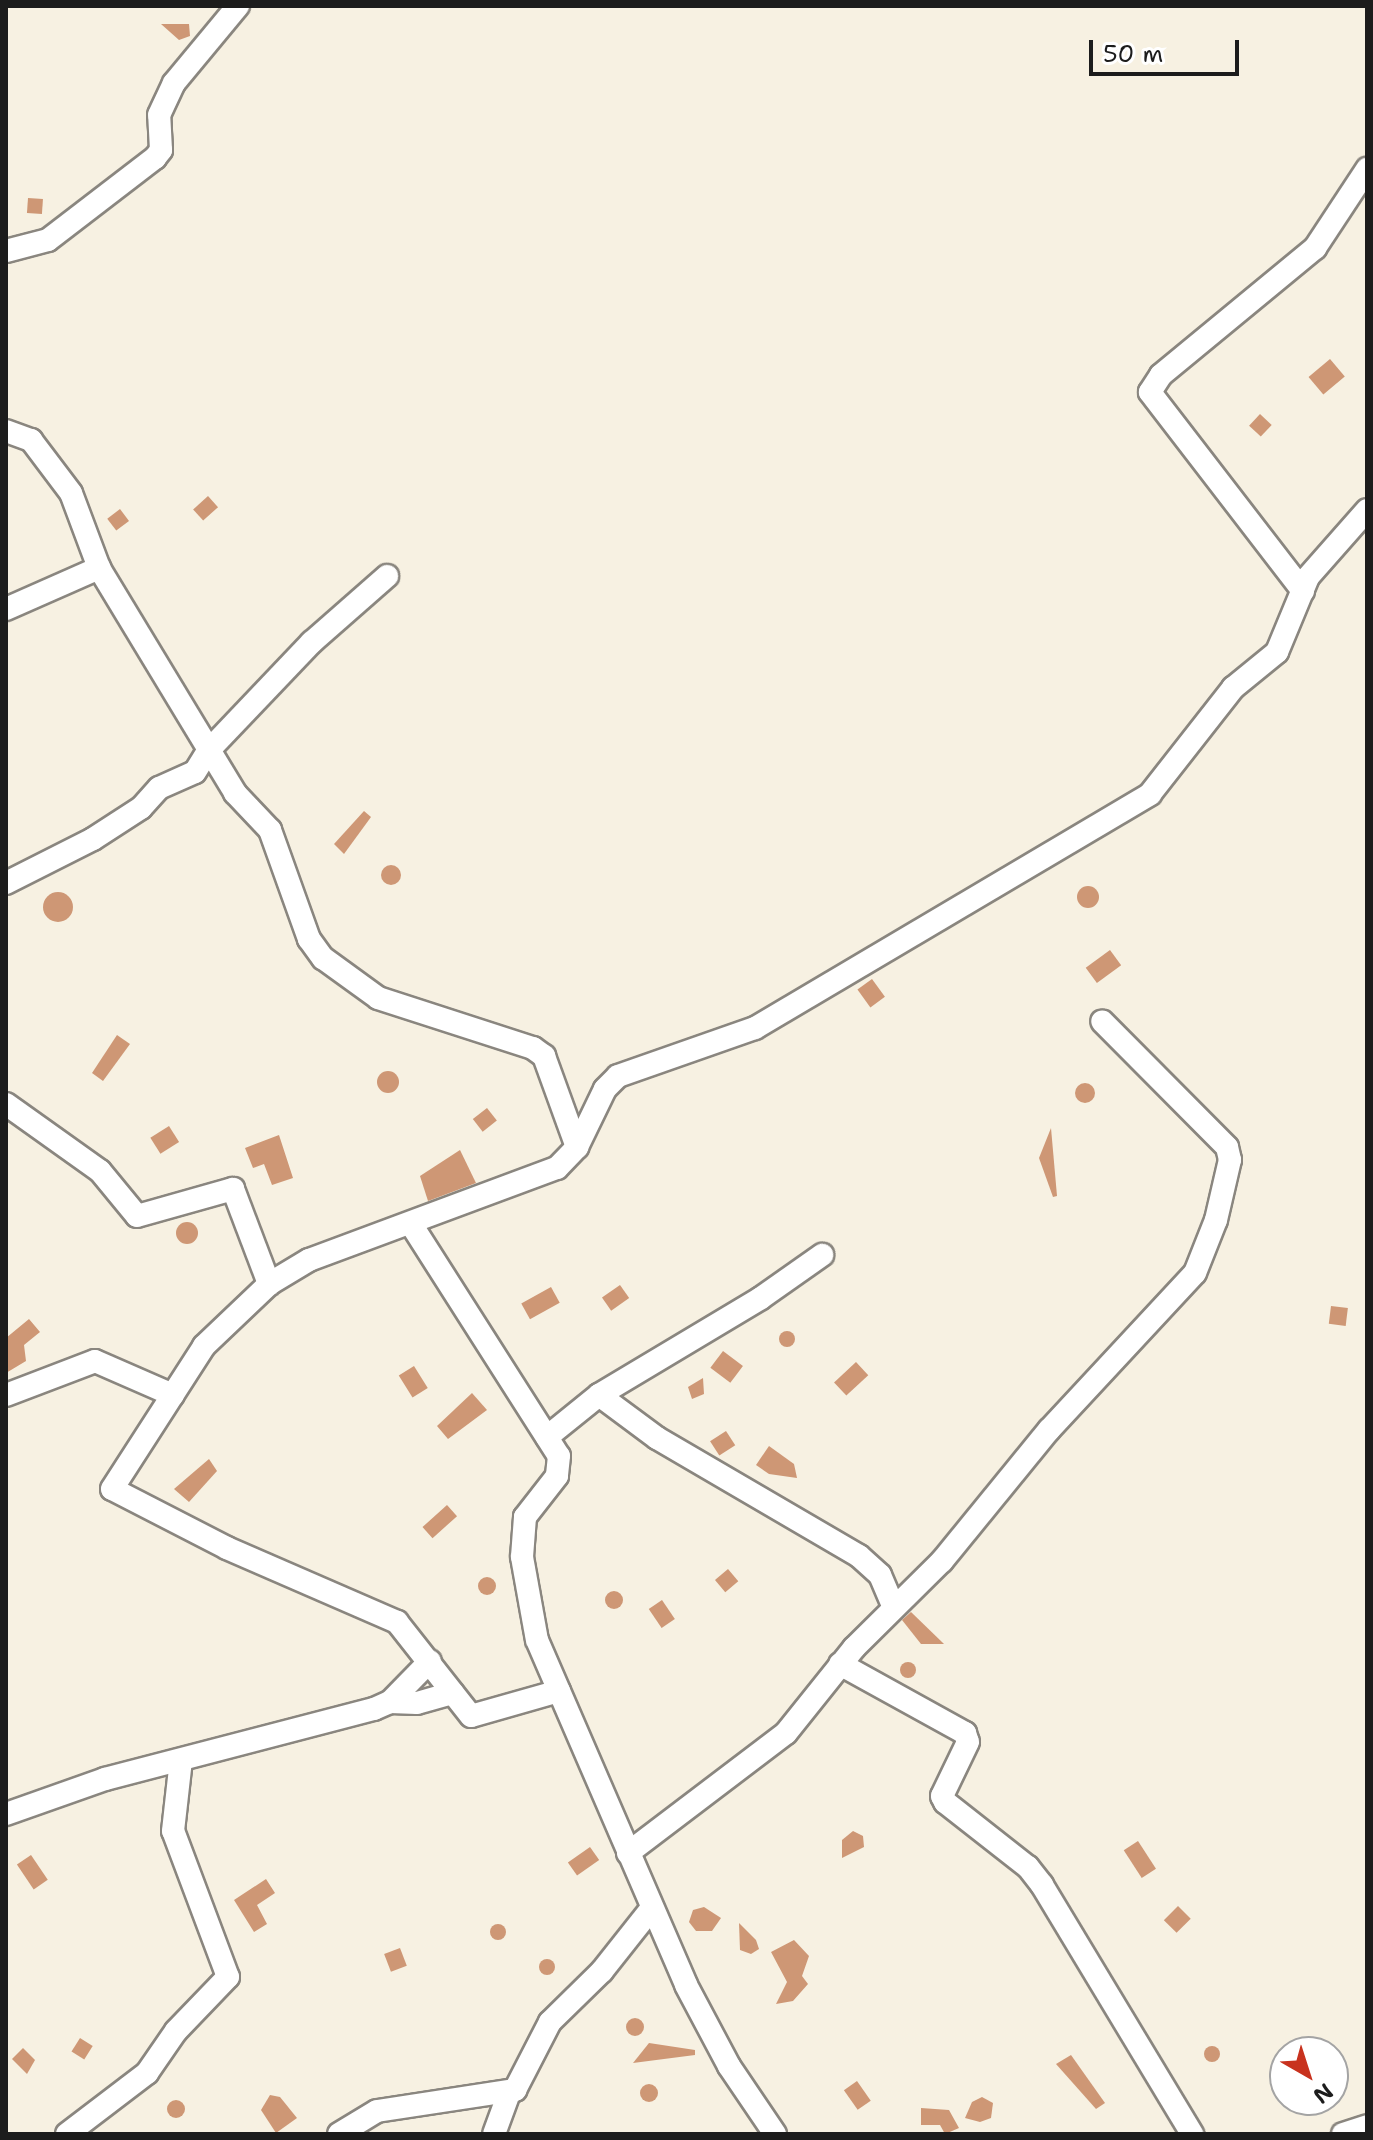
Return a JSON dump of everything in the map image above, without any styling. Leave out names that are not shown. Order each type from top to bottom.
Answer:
[{"type":"street","points":[[6,251],[48,240],[155,158],[161,150],[159,115],[174,83],[238,6]]},
{"type":"street","points":[[1303,591],[1150,392],[1161,375],[1315,248],[1367,169]]},
{"type":"street","points":[[6,431],[31,440],[71,493],[99,568],[235,793]]},
{"type":"street","points":[[559,1691],[479,1717],[471,1716],[397,1622],[112,1492],[204,1346],[269,1284],[309,1260],[557,1168],[577,1147],[605,1089],[618,1076],[755,1028],[1150,794],[1233,688],[1277,652],[1308,577],[1367,510]]},
{"type":"street","points":[[6,609],[99,568]]},
{"type":"street","points":[[195,772],[209,750],[312,642],[387,576]]},
{"type":"street","points":[[6,883],[93,839],[141,808],[159,788],[195,772],[215,775],[270,830],[309,939],[323,958],[378,998],[533,1048],[544,1056],[577,1147]]},
{"type":"street","points":[[628,1853],[786,1733],[840,1664],[893,1606],[942,1561],[1077,1398],[1185,1287],[1216,1220],[1230,1160],[1227,1147],[1102,1021]]},
{"type":"street","points":[[6,1104],[100,1171],[137,1216],[233,1189],[269,1284]]},
{"type":"street","points":[[411,1224],[547,1437],[561,1467],[529,1507],[522,1557],[530,1613],[559,1691],[628,1853],[712,2037],[775,2134]]},
{"type":"street","points":[[547,1437],[599,1395],[761,1298],[822,1255]]},
{"type":"street","points":[[6,1395],[95,1361],[173,1395]]},
{"type":"street","points":[[599,1395],[657,1438],[859,1556],[880,1575],[893,1606]]},
{"type":"street","points":[[390,1702],[430,1661]]},
{"type":"street","points":[[840,1664],[965,1733],[968,1742],[942,1796],[945,1802],[1028,1867],[1042,1885],[1192,2134]]},
{"type":"street","points":[[6,1814],[181,1760],[390,1702],[417,1703],[453,1693]]},
{"type":"street","points":[[79,2131],[147,2073],[176,2031],[228,1977],[173,1831],[181,1760]]},
{"type":"street","points":[[339,2134],[377,2111],[509,2093],[520,2085],[550,2022],[602,1971],[652,1908]]},
{"type":"street","points":[[494,2134],[509,2093]]},
{"type":"street","points":[[1343,2134],[1367,2126]]},
{"type":"building","points":[[161,24],[189,24],[190,36],[179,40]]},
{"type":"building","points":[[28,198],[43,199],[42,214],[27,213]]},
{"type":"building","points":[[1330,359],[1345,377],[1323,395],[1309,377]]},
{"type":"building","points":[[1260,414],[1272,425],[1261,437],[1249,426]]},
{"type":"building","points":[[208,496],[218,507],[203,521],[193,509]]},
{"type":"building","points":[[120,509],[129,521],[116,531],[107,519]]},
{"type":"building","points":[[364,811],[371,817],[344,854],[334,844]]},
{"type":"building","points":[[391,865],[398,868],[401,875],[398,882],[391,885],[384,882],[381,875],[384,868]]},
{"type":"building","points":[[1088,886],[1096,889],[1099,897],[1096,905],[1088,908],[1080,905],[1077,897],[1080,889]]},
{"type":"building","points":[[58,892],[69,896],[73,907],[69,918],[58,922],[47,918],[43,907],[47,896]]},
{"type":"building","points":[[1110,950],[1121,965],[1097,983],[1086,968]]},
{"type":"building","points":[[872,979],[885,997],[870,1007],[857,990]]},
{"type":"building","points":[[117,1035],[130,1044],[103,1081],[92,1073]]},
{"type":"building","points":[[388,1071],[396,1074],[399,1082],[396,1090],[388,1093],[380,1090],[377,1082],[380,1074]]},
{"type":"building","points":[[1085,1083],[1092,1086],[1095,1093],[1092,1100],[1085,1103],[1078,1100],[1075,1093],[1078,1086]]},
{"type":"building","points":[[487,1108],[497,1121],[483,1132],[473,1119]]},
{"type":"building","points":[[169,1126],[179,1142],[160,1154],[150,1138]]},
{"type":"building","points":[[1051,1128],[1057,1196],[1053,1197],[1039,1158]]},
{"type":"building","points":[[279,1135],[293,1178],[272,1185],[264,1164],[253,1168],[245,1148]]},
{"type":"building","points":[[460,1150],[476,1183],[428,1201],[420,1176]]},
{"type":"building","points":[[183,1222],[191,1222],[198,1233],[191,1244],[183,1244],[176,1237],[176,1229]]},
{"type":"building","points":[[620,1285],[629,1298],[611,1311],[602,1298]]},
{"type":"building","points":[[551,1287],[560,1303],[530,1319],[521,1303]]},
{"type":"building","points":[[1331,1306],[1348,1308],[1346,1326],[1329,1324]]},
{"type":"building","points":[[29,1319],[40,1332],[24,1345],[26,1361],[6,1373],[6,1338]]},
{"type":"building","points":[[784,1331],[790,1331],[795,1339],[793,1345],[784,1347],[779,1342],[779,1336]]},
{"type":"building","points":[[723,1351],[743,1366],[730,1383],[710,1368]]},
{"type":"building","points":[[856,1362],[868,1375],[846,1396],[834,1382]]},
{"type":"building","points":[[414,1366],[428,1388],[413,1398],[399,1376]]},
{"type":"building","points":[[703,1378],[704,1394],[692,1399],[688,1387]]},
{"type":"building","points":[[472,1393],[487,1410],[448,1439],[437,1426]]},
{"type":"building","points":[[726,1431],[735,1445],[719,1456],[710,1441]]},
{"type":"building","points":[[769,1446],[794,1464],[797,1478],[769,1474],[756,1465]]},
{"type":"building","points":[[209,1459],[217,1471],[189,1502],[174,1489]]},
{"type":"building","points":[[447,1505],[457,1516],[433,1538],[422,1527]]},
{"type":"building","points":[[728,1569],[738,1581],[725,1592],[715,1580]]},
{"type":"building","points":[[487,1577],[496,1586],[487,1595],[478,1586]]},
{"type":"building","points":[[614,1591],[623,1600],[614,1609],[605,1600]]},
{"type":"building","points":[[662,1600],[675,1619],[662,1628],[649,1609]]},
{"type":"building","points":[[911,1612],[944,1644],[921,1644],[902,1620]]},
{"type":"building","points":[[905,1662],[911,1662],[916,1670],[914,1676],[905,1678],[900,1673],[900,1667]]},
{"type":"building","points":[[853,1831],[863,1836],[864,1847],[842,1858],[842,1840]]},
{"type":"building","points":[[1138,1841],[1156,1869],[1142,1878],[1124,1850]]},
{"type":"building","points":[[590,1847],[599,1860],[577,1876],[568,1862]]},
{"type":"building","points":[[31,1855],[48,1880],[34,1889],[17,1865]]},
{"type":"building","points":[[266,1879],[275,1893],[257,1905],[267,1924],[254,1932],[234,1900]]},
{"type":"building","points":[[1178,1906],[1191,1919],[1177,1933],[1164,1920]]},
{"type":"building","points":[[704,1907],[721,1918],[712,1931],[696,1931],[689,1922],[693,1910]]},
{"type":"building","points":[[739,1923],[756,1940],[759,1949],[751,1954],[740,1950]]},
{"type":"building","points":[[495,1924],[501,1924],[506,1932],[504,1938],[495,1940],[490,1935],[490,1929]]},
{"type":"building","points":[[794,1940],[809,1956],[802,1976],[808,1984],[793,2001],[776,2004],[787,1982],[771,1952]]},
{"type":"building","points":[[400,1948],[407,1966],[391,1972],[384,1954]]},
{"type":"building","points":[[544,1959],[550,1959],[555,1967],[553,1973],[544,1975],[539,1970],[539,1964]]},
{"type":"building","points":[[635,2018],[644,2027],[635,2036],[626,2027]]},
{"type":"building","points":[[80,2038],[93,2046],[84,2060],[72,2052]]},
{"type":"building","points":[[649,2043],[695,2050],[695,2055],[633,2063]]},
{"type":"building","points":[[1212,2046],[1218,2048],[1218,2060],[1212,2062],[1206,2060],[1204,2054],[1206,2048]]},
{"type":"building","points":[[23,2048],[35,2060],[27,2074],[12,2059]]},
{"type":"building","points":[[1071,2055],[1105,2103],[1096,2109],[1056,2064]]},
{"type":"building","points":[[857,2081],[871,2101],[858,2110],[844,2090]]},
{"type":"building","points":[[649,2084],[658,2093],[649,2102],[640,2093]]},
{"type":"building","points":[[270,2095],[280,2097],[297,2118],[276,2133],[261,2110]]},
{"type":"building","points":[[982,2097],[993,2103],[991,2118],[980,2122],[965,2118],[972,2102]]},
{"type":"building","points":[[176,2100],[183,2102],[183,2116],[176,2118],[169,2116],[167,2109],[169,2102]]},
{"type":"building","points":[[921,2108],[949,2110],[959,2128],[945,2134],[940,2125],[921,2125]]}]
